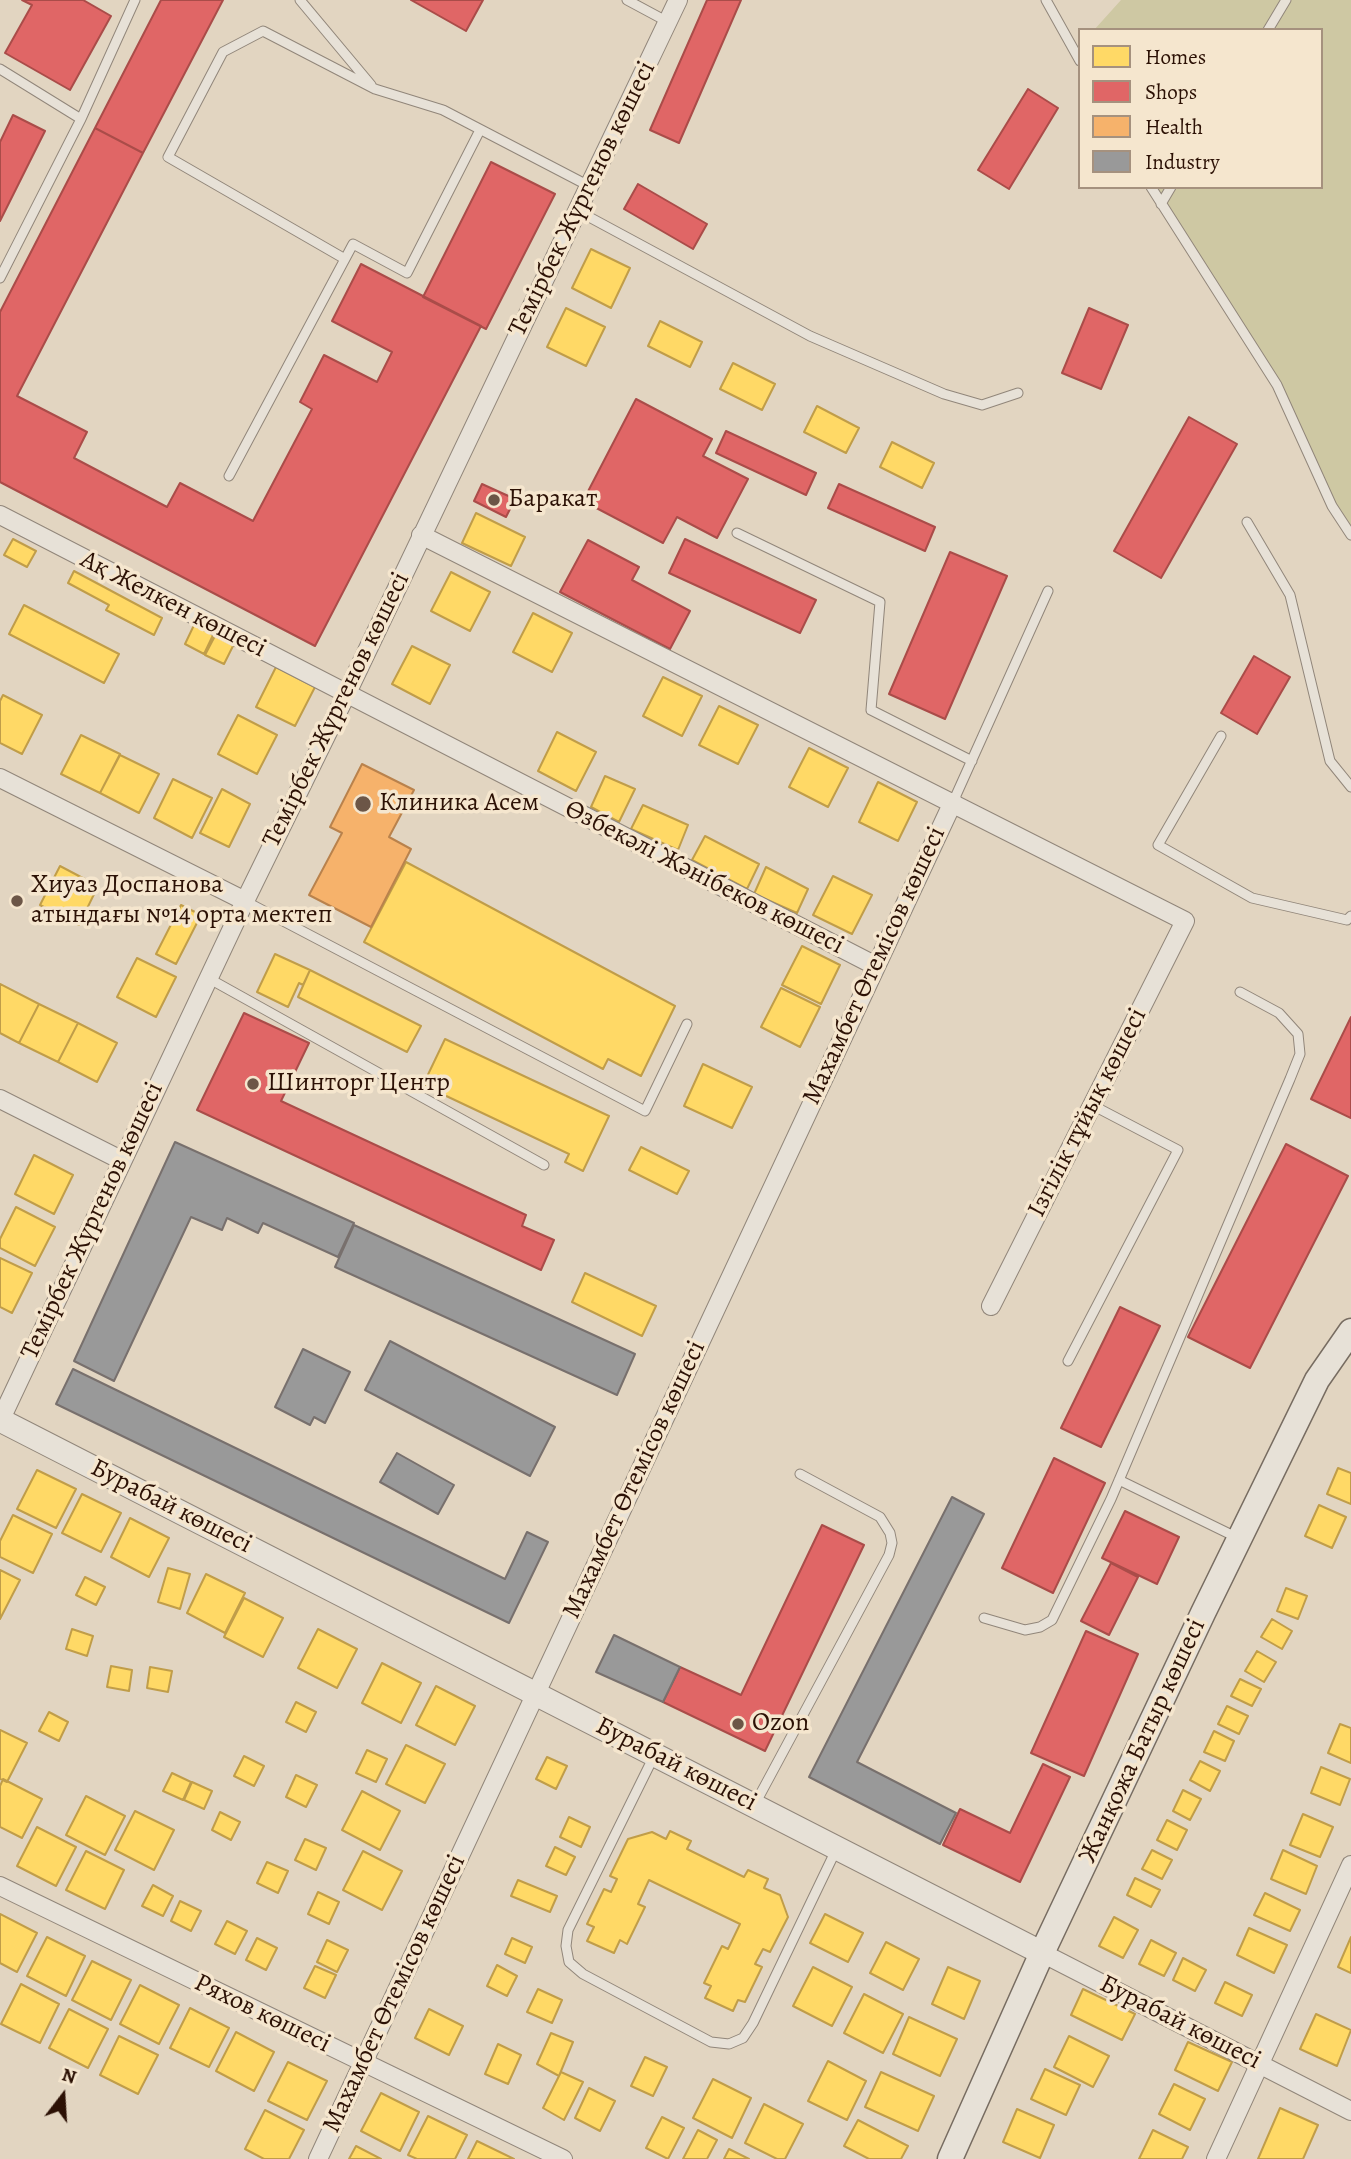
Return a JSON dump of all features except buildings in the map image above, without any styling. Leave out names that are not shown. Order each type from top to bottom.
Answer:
[{"type":"main road","name":"Жанқожа Батыр көшесі","points":[[950,2159],[1042,1953],[1317,1380],[1351,1331]]},
{"type":"street","name":"Темірбек Жүргенов көшесі","points":[[0,1420],[121,1160],[678,0]]},
{"type":"street","name":"Ақ Желкен көшесі","points":[[0,516],[346,695]]},
{"type":"street","name":"Махамбет Өтемісов көшесі","points":[[421,535],[1185,921]]},
{"type":"street","name":"Өзбекәлі Жәнібеков көшесі","points":[[346,695],[874,965]]},
{"type":"street","points":[[0,778],[245,901]]},
{"type":"street","name":"Махамбет Өтемісов көшесі","points":[[318,2159],[874,965],[953,802]]},
{"type":"street","name":"Ізгілік тұйық көшесі","points":[[991,1306],[1185,921]]},
{"type":"street","points":[[0,1099],[121,1160]]},
{"type":"street","name":"Бурабай көшесі","points":[[0,1420],[1351,2111]]},
{"type":"street","points":[[1216,2159],[1351,1866]]},
{"type":"street","name":"Ряхов көшесі","points":[[0,1886],[563,2159]]},
{"type":"lane","points":[[0,278],[81,119],[135,0]]},
{"type":"lane","points":[[300,0],[375,89]]},
{"type":"lane","points":[[627,0],[668,22]]},
{"type":"lane","points":[[1046,0],[1078,57]]},
{"type":"lane","points":[[1269,28],[1286,0]]},
{"type":"lane","points":[[345,259],[168,157],[223,52],[263,30],[375,89],[443,110],[589,186]]},
{"type":"lane","points":[[0,69],[81,119]]},
{"type":"lane","points":[[229,475],[353,244],[407,273],[480,130]]},
{"type":"lane","points":[[1152,189],[1277,385],[1332,506],[1351,535]]},
{"type":"lane","points":[[1161,204],[1170,189]]},
{"type":"lane","points":[[578,211],[810,336],[944,394],[982,405],[1018,393]]},
{"type":"lane","points":[[1247,522],[1290,594],[1330,761],[1351,787]]},
{"type":"lane","points":[[737,533],[880,602],[871,710],[971,761]]},
{"type":"lane","points":[[953,802],[1048,591]]},
{"type":"lane","points":[[1221,736],[1158,845],[1252,898],[1347,920],[1351,916]]},
{"type":"lane","points":[[245,901],[645,1111],[687,1024]]},
{"type":"lane","points":[[208,978],[544,1165]]},
{"type":"lane","points":[[984,1618],[1025,1630],[1040,1627],[1052,1620],[1119,1480],[1300,1054],[1298,1034],[1279,1013],[1240,992]]},
{"type":"lane","points":[[1068,1361],[1178,1150],[1092,1105]]},
{"type":"lane","points":[[754,1805],[889,1555],[892,1543],[890,1533],[880,1517],[800,1474]]},
{"type":"lane","points":[[1119,1480],[1240,1539]]},
{"type":"lane","points":[[655,1754],[568,1930],[567,1954],[569,1962],[583,1974],[711,2042],[729,2044],[743,2038],[753,2023],[837,1847]]},
{"type":"shaded area","points":[[1121,0],[1351,0],[1351,535],[1277,385],[1152,189],[1323,189],[1323,28],[1096,28]]},
{"type":"place","name":"Баракат","points":[[494,500]]},
{"type":"place","name":"Клиника Асем","points":[[363,804]]},
{"type":"place","name":"Хиуаз Доспанова атындағы №14 орта мектеп","points":[[17,901]]},
{"type":"place","name":"Шинторг Центр","points":[[253,1084]]},
{"type":"place","name":"Ozon","points":[[738,1724]]}]
